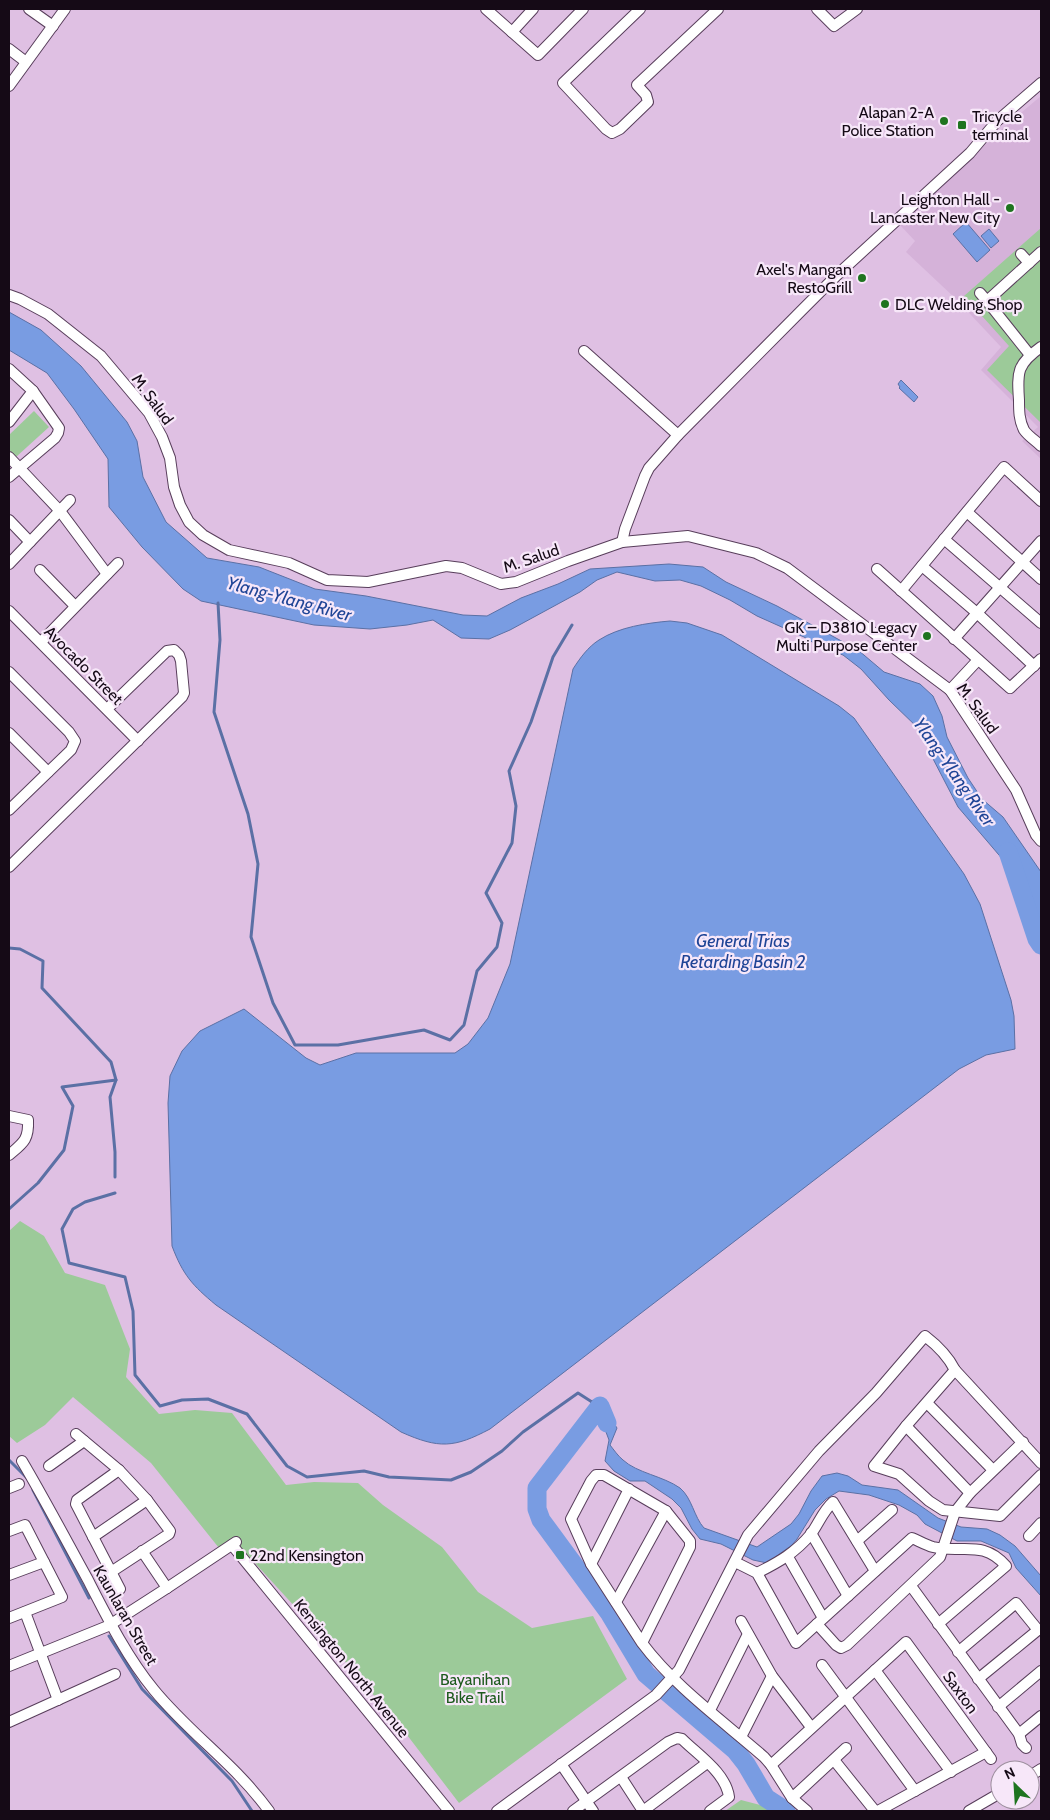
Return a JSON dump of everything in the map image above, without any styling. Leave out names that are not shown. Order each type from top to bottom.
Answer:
[{"type":"street","points":[[29,9],[53,26]]},
{"type":"street","points":[[9,86],[65,9]]},
{"type":"street","points":[[487,9],[538,55],[583,9]]},
{"type":"street","points":[[512,32],[533,9]]},
{"type":"street","points":[[640,9],[563,83],[612,133],[620,129],[648,102],[646,95],[637,85],[718,9]]},
{"type":"street","points":[[817,9],[834,26],[857,9]]},
{"type":"street","points":[[9,49],[26,62]]},
{"type":"street","points":[[622,542],[645,476],[678,435],[837,275],[970,153],[997,121],[1041,83]]},
{"type":"street","points":[[1030,355],[983,297],[1041,252]]},
{"type":"street","points":[[1020,254],[1029,263]]},
{"type":"street","name":"M. Salud","points":[[9,296],[20,299],[48,314],[101,356],[149,413],[162,436],[170,458],[174,487],[188,522],[203,535],[229,550],[290,563],[327,580],[368,582],[446,566],[462,568],[502,584],[516,582],[622,542],[688,536],[756,553],[787,568],[950,690],[1016,790],[1041,841]]},
{"type":"street","points":[[1041,347],[1030,355],[1017,377],[1020,419],[1025,432],[1041,446]]},
{"type":"street","points":[[584,351],[678,435]]},
{"type":"street","points":[[9,369],[33,391],[57,424],[58,433],[9,477]]},
{"type":"street","points":[[9,422],[33,391]]},
{"type":"street","points":[[9,457],[60,511],[107,574]]},
{"type":"street","points":[[901,591],[1004,467],[1041,501]]},
{"type":"street","points":[[9,564],[70,500]]},
{"type":"street","points":[[967,512],[1041,579]]},
{"type":"street","points":[[9,520],[30,542]]},
{"type":"street","points":[[944,539],[1041,623]]},
{"type":"street","points":[[954,639],[1041,541]]},
{"type":"street","points":[[41,642],[118,563]]},
{"type":"street","points":[[876,569],[1010,688],[1038,663],[922,566]]},
{"type":"street","points":[[40,570],[75,606]]},
{"type":"street","name":"Avocado Street","points":[[9,612],[138,741]]},
{"type":"street","points":[[11,860],[182,698],[184,693],[180,661],[174,650],[167,651],[107,709]]},
{"type":"street","points":[[950,690],[978,660]]},
{"type":"street","points":[[9,672],[69,732],[75,741],[71,750],[11,803]]},
{"type":"street","points":[[9,733],[48,772]]},
{"type":"street","points":[[9,1116],[28,1120],[29,1132],[22,1144],[9,1155]]},
{"type":"street","points":[[497,1811],[656,1696],[672,1680],[679,1670],[748,1535],[819,1451],[876,1393],[925,1336],[940,1348],[955,1370],[1041,1463]]},
{"type":"street","points":[[955,1370],[874,1466],[899,1474],[936,1507],[943,1510],[1000,1516],[1041,1475]]},
{"type":"street","points":[[927,1403],[994,1470]]},
{"type":"street","points":[[906,1426],[970,1494]]},
{"type":"street","points":[[49,1466],[80,1438],[119,1470],[170,1531],[169,1534],[111,1572]]},
{"type":"street","points":[[788,1557],[820,1621],[836,1645],[841,1648],[847,1645],[940,1557],[955,1512],[970,1494],[1023,1442]]},
{"type":"street","name":"Kaunlaran Street","points":[[22,1460],[134,1663],[155,1691],[210,1748],[232,1766],[269,1811]]},
{"type":"street","points":[[119,1470],[77,1500],[76,1504],[120,1589]]},
{"type":"street","points":[[642,1643],[690,1547],[690,1541],[666,1511],[604,1475],[596,1475],[591,1481],[572,1519],[573,1526],[591,1564],[642,1643],[672,1680],[741,1736],[771,1765],[792,1798],[807,1811]]},
{"type":"street","points":[[9,1488],[19,1484]]},
{"type":"street","points":[[591,1564],[629,1489]]},
{"type":"street","points":[[93,1537],[146,1500]]},
{"type":"street","points":[[757,1573],[788,1557],[812,1533],[825,1510],[833,1502],[875,1571]]},
{"type":"street","points":[[857,1541],[892,1510]]},
{"type":"street","points":[[616,1602],[666,1511]]},
{"type":"street","points":[[1029,1536],[1041,1523]]},
{"type":"street","points":[[9,1531],[25,1525],[62,1597],[9,1618]]},
{"type":"street","points":[[812,1533],[848,1596]]},
{"type":"street","points":[[736,1560],[757,1573],[796,1643],[912,1538],[933,1547],[986,1550],[999,1558],[1006,1566],[938,1624]]},
{"type":"street","name":"Kensington North Avenue","points":[[167,1588],[234,1543],[449,1811]]},
{"type":"street","points":[[9,1666],[111,1624],[167,1588],[142,1551]]},
{"type":"street","points":[[9,1575],[44,1562]]},
{"type":"street","points":[[911,1586],[998,1707],[1020,1734],[1022,1744],[1026,1748]]},
{"type":"street","points":[[958,1652],[1016,1603],[1040,1630],[978,1679]]},
{"type":"street","points":[[25,1612],[58,1700]]},
{"type":"street","points":[[741,1621],[772,1676],[811,1727]]},
{"type":"street","points":[[710,1710],[748,1634]]},
{"type":"street","name":"Saxton","points":[[875,1670],[906,1642],[989,1756],[951,1772]]},
{"type":"street","points":[[822,1665],[915,1792]]},
{"type":"street","points":[[771,1765],[875,1670],[951,1772],[877,1811],[834,1760]]},
{"type":"street","points":[[998,1707],[1041,1671]]},
{"type":"street","points":[[9,1722],[115,1674]]},
{"type":"street","points":[[741,1736],[772,1676]]},
{"type":"street","points":[[1020,1734],[1041,1716]]},
{"type":"street","points":[[573,1811],[668,1742],[677,1738],[682,1739],[717,1772],[729,1794],[729,1797],[710,1811]]},
{"type":"street","points":[[792,1798],[846,1748]]},
{"type":"street","points":[[561,1764],[593,1811]]},
{"type":"street","points":[[621,1777],[643,1811],[708,1764]]},
{"type":"street","points":[[969,1811],[990,1799]]},
{"type":"shaded area","points":[[1041,96],[1041,459],[1022,441],[1038,427],[981,370],[1001,347],[956,299],[906,252],[915,241],[899,224],[1003,128]]},
{"type":"green space","points":[[1041,228],[1041,423],[987,370],[1009,346],[964,296]]},
{"type":"green space","points":[[34,411],[49,427],[16,457],[9,450],[9,435]]},
{"type":"green space","name":"Bayanihan Bike Trail","points":[[20,1221],[44,1236],[65,1273],[105,1285],[130,1349],[126,1377],[159,1414],[195,1410],[232,1413],[286,1485],[314,1482],[358,1483],[383,1505],[442,1547],[478,1592],[532,1628],[593,1616],[627,1679],[459,1803],[404,1731],[349,1666],[232,1538],[219,1548],[151,1463],[73,1397],[45,1425],[17,1443],[9,1436],[9,1231]]},
{"type":"green space","points":[[741,1800],[768,1807],[773,1811],[725,1811]]},
{"type":"water","points":[[966,222],[990,250],[977,262],[953,234]]},
{"type":"water","points":[[989,229],[999,241],[991,248],[981,236]]},
{"type":"water","points":[[9,312],[41,330],[81,366],[127,422],[137,441],[143,477],[166,522],[207,558],[259,567],[315,589],[366,596],[463,615],[487,616],[521,598],[590,569],[669,564],[703,567],[726,582],[777,606],[858,650],[884,672],[920,684],[933,696],[942,716],[947,737],[968,778],[982,799],[1003,817],[1041,872],[1041,976],[1040,939],[1032,897],[1022,882],[958,807],[930,753],[928,741],[920,730],[861,669],[843,655],[822,648],[804,637],[757,616],[701,586],[680,580],[655,581],[617,572],[597,580],[580,592],[510,630],[489,639],[461,638],[433,620],[370,629],[314,625],[201,601],[183,589],[142,547],[109,507],[108,459],[47,373],[9,350]]},
{"type":"water","points":[[901,380],[918,397],[914,402],[899,388],[898,384]]},
{"type":"water","name":"General Trias Retarding Basin 2","points":[[670,621],[687,623],[722,635],[839,706],[854,718],[964,874],[980,904],[1011,1000],[1014,1016],[1015,1049],[986,1055],[959,1069],[490,1429],[456,1443],[436,1444],[414,1438],[401,1432],[216,1305],[184,1272],[172,1246],[168,1103],[170,1076],[182,1051],[200,1031],[244,1009],[306,1058],[320,1065],[356,1053],[455,1053],[468,1044],[488,1018],[510,964],[573,669],[588,649],[615,632],[633,626]]},
{"type":"water","points":[[598,1399],[617,1428],[610,1445],[616,1453],[635,1468],[666,1480],[680,1488],[704,1528],[757,1547],[791,1524],[822,1476],[837,1473],[848,1476],[862,1485],[898,1490],[938,1518],[961,1527],[987,1529],[1000,1535],[1015,1546],[1041,1576],[1041,1596],[1016,1568],[1009,1553],[981,1541],[957,1541],[925,1524],[917,1515],[899,1505],[869,1495],[839,1491],[826,1499],[815,1510],[792,1545],[767,1563],[753,1560],[721,1544],[700,1539],[692,1529],[681,1508],[672,1499],[645,1481],[630,1481],[614,1471],[605,1461],[609,1440],[603,1424],[590,1401]]},
{"type":"waterway","points":[[218,603],[220,640],[214,712],[248,814],[258,864],[251,937],[273,1003],[295,1045],[338,1045],[424,1030],[450,1040],[464,1025],[477,971],[497,947],[502,923],[486,893],[512,843],[516,806],[509,771],[531,722],[553,657],[572,625]]},
{"type":"waterway","name":"Ylang-Ylang River","points":[[1008,852],[1037,939],[1041,945]]},
{"type":"waterway","points":[[9,948],[20,949],[43,961],[42,988],[111,1062],[116,1080],[110,1097],[115,1152],[115,1177]]},
{"type":"waterway","points":[[9,1209],[38,1183],[64,1150],[73,1106],[62,1087],[116,1080]]},
{"type":"waterway","points":[[115,1193],[85,1202],[73,1209],[62,1229],[69,1263],[125,1277],[133,1311],[135,1375],[160,1406],[182,1400],[208,1399],[247,1414],[287,1466],[307,1477],[364,1471],[389,1477],[451,1480],[471,1472],[502,1451],[523,1432],[578,1393],[592,1402]]},
{"type":"waterway","points":[[607,1423],[600,1406],[537,1488],[537,1509],[541,1520],[610,1614],[646,1674],[735,1750],[746,1764],[766,1798],[786,1811]]},
{"type":"waterway","points":[[9,1460],[27,1478]]},
{"type":"waterway","points":[[33,1490],[89,1598]]},
{"type":"waterway","points":[[109,1636],[142,1689],[232,1781],[252,1811]]},
{"type":"place","name":"Alapan 2-A Police Station","points":[[944,121]]},
{"type":"place","name":"Tricycle terminal","points":[[962,125]]},
{"type":"place","name":"Leighton Hall - Lancaster New City","points":[[1010,208]]},
{"type":"place","name":"Axel's Mangan RestoGrill","points":[[862,278]]},
{"type":"place","name":"DLC Welding Shop","points":[[885,304]]},
{"type":"place","name":"GK – D3810 Legacy Multi Purpose Center","points":[[927,636]]},
{"type":"place","name":"22nd Kensington","points":[[240,1555]]}]
